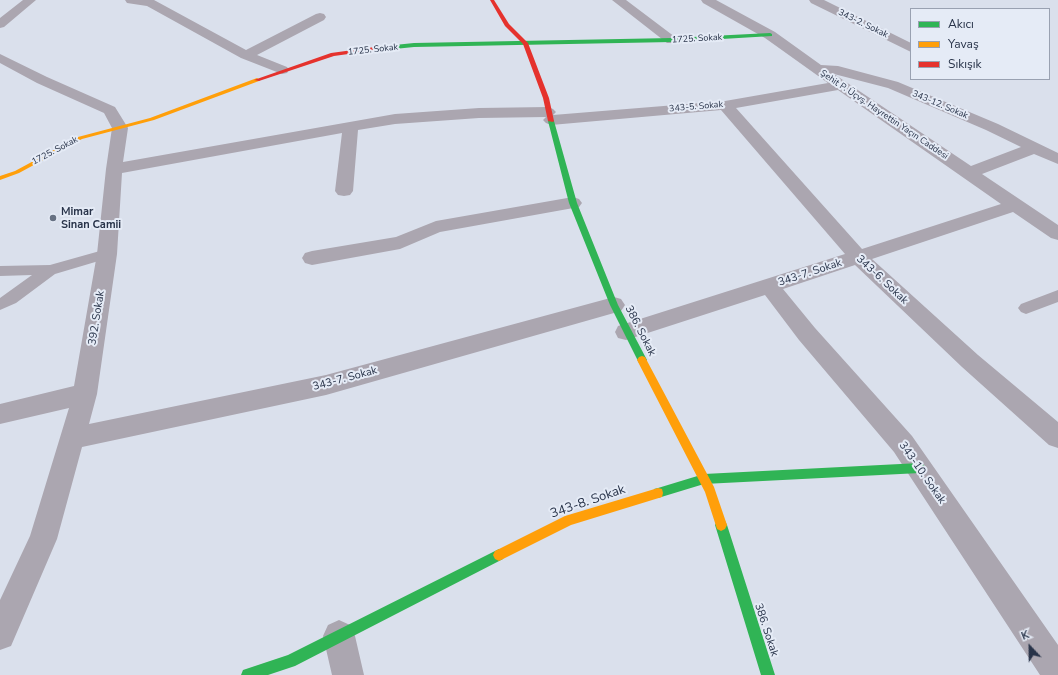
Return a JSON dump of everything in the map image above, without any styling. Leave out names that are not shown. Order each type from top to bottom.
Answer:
[{"type":"street","points":[[0,24],[30,0]]},
{"type":"street","points":[[131,0],[150,3],[246,55],[282,70]]},
{"type":"street","name":"386. Sokak","points":[[492,0],[507,25],[525,43],[546,98],[573,203],[614,306],[626,332],[710,491],[768,675]]},
{"type":"street","points":[[618,0],[672,40]]},
{"type":"street","name":"Şehit P. Üçvş. Hayrettin Yaçın Caddesi","points":[[706,0],[770,35],[840,85],[1058,234]]},
{"type":"street","name":"343-2. Sokak","points":[[815,0],[910,48]]},
{"type":"street","points":[[246,55],[320,17]]},
{"type":"street","name":"1725. Sokak","points":[[0,178],[17,172],[80,138],[152,119],[282,70],[333,54],[414,45],[672,40],[770,35]]},
{"type":"street","points":[[0,58],[42,80],[110,110],[120,128]]},
{"type":"street","name":"343-12. Sokak","points":[[816,68],[838,70],[893,85],[992,127],[1058,159]]},
{"type":"street","name":"343-5. Sokak","points":[[114,169],[403,119],[479,113],[550,116],[725,105],[840,85]]},
{"type":"street","name":"343-6. Sokak","points":[[725,105],[858,257],[970,361],[1058,437]]},
{"type":"street","points":[[344,191],[350,127]]},
{"type":"street","name":"392. Sokak","points":[[0,635],[43,539],[85,394],[107,254],[114,169],[120,128]]},
{"type":"street","points":[[969,173],[1034,148]]},
{"type":"street","points":[[312,258],[400,243],[436,227],[573,203]]},
{"type":"street","name":"343-7. Sokak","points":[[626,332],[1016,205]]},
{"type":"street","name":"343-10. Sokak","points":[[769,286],[807,334],[903,444],[1058,673]]},
{"type":"street","name":"343-7. Sokak","points":[[73,438],[326,384],[614,306]]},
{"type":"street","points":[[0,414],[85,394]]},
{"type":"street","name":"343-8. Sokak","points":[[248,675],[290,661],[569,520],[704,479],[920,468]]},
{"type":"street","points":[[339,636],[348,675]]},
{"type":"lane","points":[[0,271],[50,270],[107,254]]},
{"type":"lane","points":[[0,304],[11,298],[50,270]]},
{"type":"lane","points":[[1026,308],[1058,296]]},
{"type":"traffic: fast","points":[[375,49],[414,45],[672,40],[770,35]]},
{"type":"traffic: fast","points":[[551,121],[573,203],[614,305],[642,360]]},
{"type":"traffic: fast","points":[[658,493],[704,479],[920,468]]},
{"type":"traffic: fast","points":[[721,525],[768,675]]},
{"type":"traffic: fast","points":[[248,675],[290,661],[499,555]]},
{"type":"traffic: slow","points":[[0,178],[17,172],[80,138],[152,119],[257,80]]},
{"type":"traffic: slow","points":[[642,360],[710,491],[721,525]]},
{"type":"traffic: slow","points":[[499,555],[569,520],[658,493]]},
{"type":"traffic: jam","points":[[492,0],[507,25],[525,43],[546,98],[551,121]]},
{"type":"traffic: jam","points":[[257,80],[333,54],[375,49]]},
{"type":"place","name":"Mimar Sinan Camii","points":[[53,218]]}]
